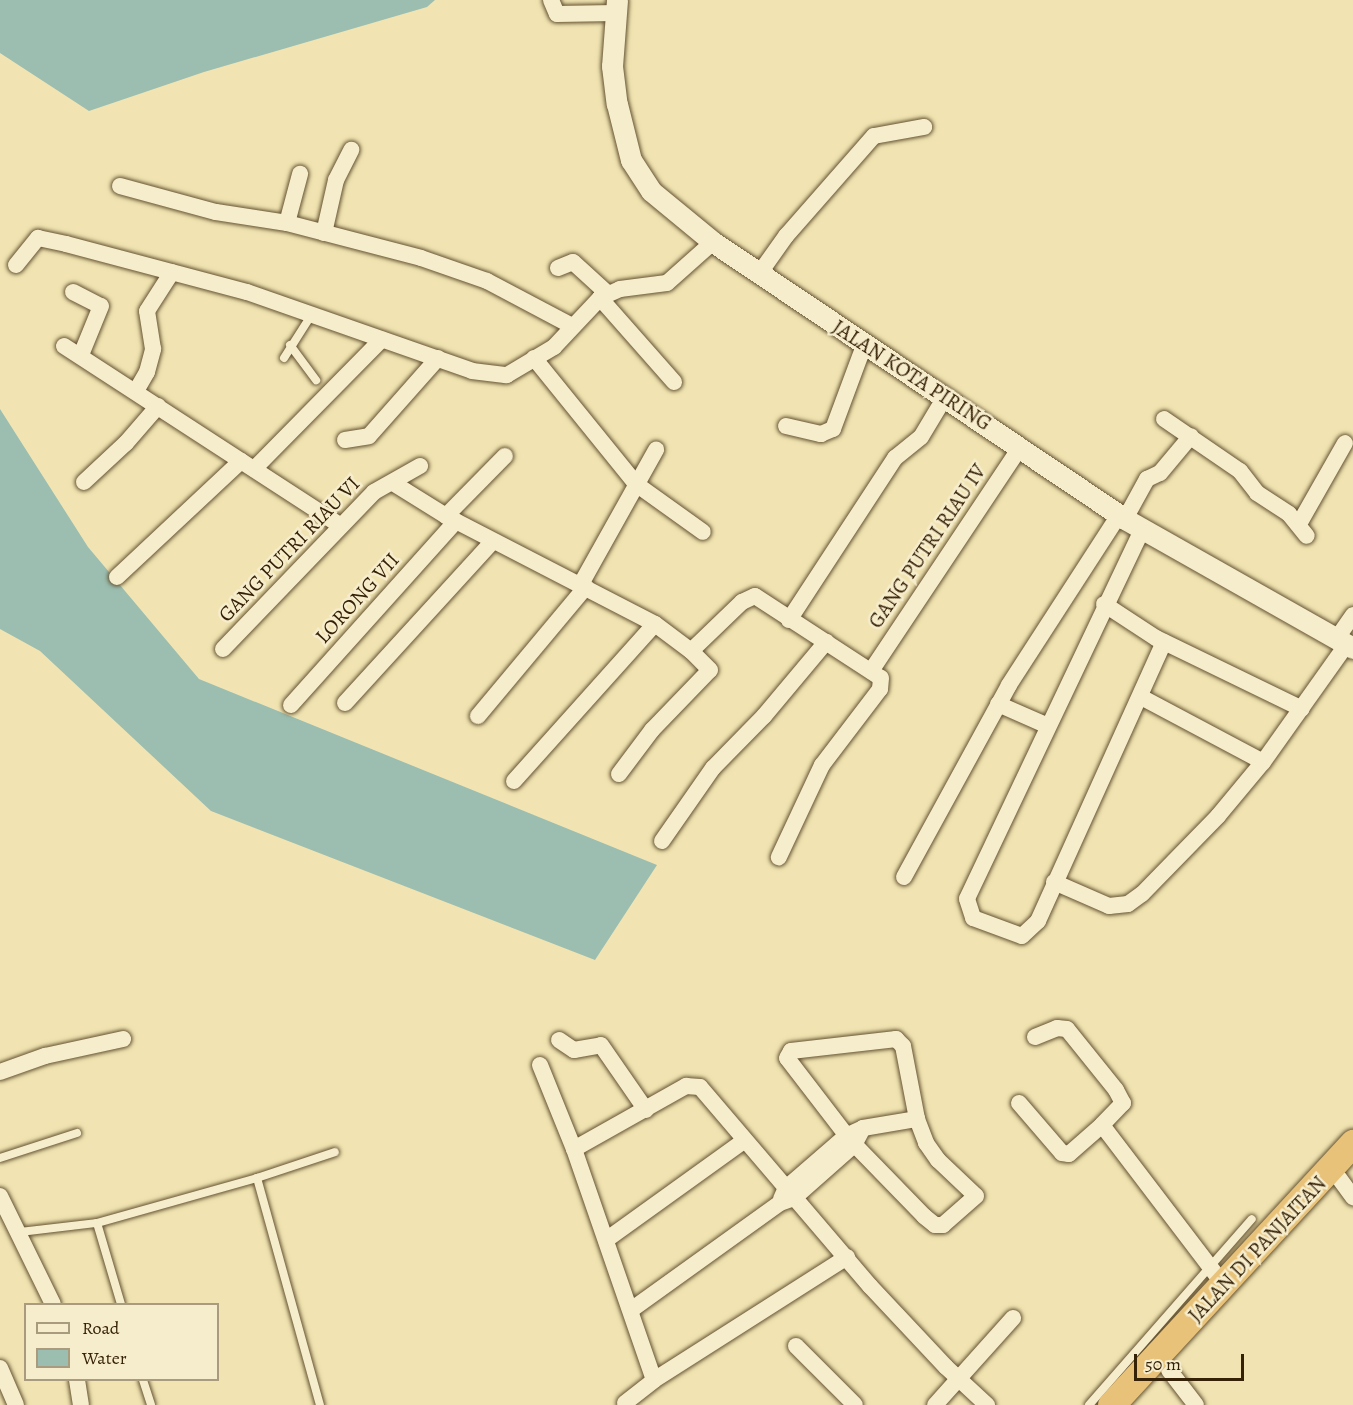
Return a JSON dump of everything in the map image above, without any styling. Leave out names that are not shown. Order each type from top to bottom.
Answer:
[{"type":"highway","name":"JALAN DI PANJAITAN","points":[[1112,1405],[1217,1276],[1353,1143]]},
{"type":"highway","name":"JALAN DI PANJAITAN","points":[[1136,1405],[1348,1180]]},
{"type":"street","points":[[550,0],[557,14],[616,6]]},
{"type":"street","name":"JALAN KOTA PIRING","points":[[616,6],[612,66],[631,160],[651,191],[713,242],[759,274],[1021,446],[1129,521],[1346,644]]},
{"type":"street","points":[[759,274],[786,236],[874,136],[924,127]]},
{"type":"street","points":[[324,233],[336,180],[351,150]]},
{"type":"street","points":[[287,223],[300,174]]},
{"type":"street","points":[[120,186],[216,212],[287,223],[422,258],[487,281],[572,326]]},
{"type":"street","points":[[16,265],[29,245],[38,238],[172,272],[312,314],[487,375],[507,375],[554,347],[572,326],[604,296],[667,283],[713,242]]},
{"type":"street","points":[[558,268],[573,262],[604,296],[674,382]]},
{"type":"street","points":[[136,392],[147,372],[153,349],[147,312],[172,272]]},
{"type":"street","points":[[74,291],[101,306],[81,355]]},
{"type":"street","points":[[117,578],[248,465],[382,339]]},
{"type":"street","points":[[786,426],[821,434],[832,429],[865,344]]},
{"type":"street","points":[[64,346],[340,525]]},
{"type":"street","points":[[345,440],[369,436],[438,358]]},
{"type":"street","points":[[534,358],[636,484],[703,532]]},
{"type":"street","points":[[789,620],[895,459],[921,437],[945,397]]},
{"type":"street","points":[[84,482],[126,443],[158,406]]},
{"type":"street","points":[[1164,419],[1240,471],[1257,493],[1303,530],[1345,443]]},
{"type":"street","points":[[1164,642],[1038,921],[1022,936],[973,918],[967,907],[967,899],[1104,604],[1129,521],[1147,479],[1160,473],[1191,436]]},
{"type":"street","name":"GANG PUTRI RIAU IV","points":[[872,670],[1021,446]]},
{"type":"street","points":[[478,716],[584,586],[656,450]]},
{"type":"street","name":"LORONG VII","points":[[291,705],[505,456]]},
{"type":"street","name":"GANG PUTRI RIAU VI","points":[[223,649],[374,492],[420,466]]},
{"type":"street","points":[[393,483],[451,519],[655,624],[691,651],[710,670],[652,730],[619,774]]},
{"type":"street","points":[[904,877],[998,704],[1129,521]]},
{"type":"street","points":[[345,703],[493,541]]},
{"type":"street","points":[[691,651],[751,597],[872,670],[881,678],[880,689],[822,765],[779,857]]},
{"type":"street","points":[[1104,604],[1164,642],[1302,709]]},
{"type":"street","points":[[1054,882],[1109,906],[1128,904],[1173,864],[1263,762],[1302,709],[1346,644],[1353,615]]},
{"type":"street","points":[[514,781],[655,624]]},
{"type":"street","points":[[662,841],[713,768],[764,717],[826,642]]},
{"type":"street","points":[[1141,697],[1263,762]]},
{"type":"street","points":[[998,704],[1048,726]]},
{"type":"street","points":[[1019,1103],[1062,1153],[1068,1154],[1102,1125],[1123,1103],[1116,1090],[1067,1029],[1057,1028],[1035,1037]]},
{"type":"street","points":[[0,1072],[45,1056],[123,1039]]},
{"type":"street","points":[[896,1039],[903,1046],[917,1119],[933,1155],[976,1196],[944,1226],[935,1225],[924,1216],[850,1140],[789,1066],[787,1054],[791,1051],[896,1039]]},
{"type":"street","points":[[559,1040],[574,1050],[601,1045],[646,1110]]},
{"type":"street","points":[[540,1065],[574,1149],[654,1380]]},
{"type":"street","points":[[574,1149],[686,1086],[696,1085],[744,1141],[786,1196],[847,1257],[960,1381],[987,1405]]},
{"type":"street","points":[[631,1310],[786,1196],[863,1128],[917,1119]]},
{"type":"street","points":[[1102,1125],[1217,1276]]},
{"type":"street","points":[[606,1240],[744,1141]]},
{"type":"street","points":[[0,1196],[20,1232],[52,1303]]},
{"type":"street","points":[[625,1403],[654,1380],[847,1257]]},
{"type":"street","points":[[935,1405],[960,1381],[1013,1318]]},
{"type":"street","points":[[796,1346],[855,1405]]},
{"type":"street","points":[[0,1368],[16,1405]]},
{"type":"street","points":[[1169,1370],[1196,1405]]},
{"type":"street","points":[[77,1381],[81,1405]]},
{"type":"lane","points":[[284,358],[290,345],[312,314]]},
{"type":"lane","points":[[290,345],[315,380]]},
{"type":"lane","points":[[0,1158],[77,1133]]},
{"type":"lane","points":[[20,1232],[96,1222],[257,1178],[335,1152]]},
{"type":"lane","points":[[257,1178],[320,1405]]},
{"type":"lane","points":[[1089,1405],[1217,1276],[1252,1220]]},
{"type":"lane","points":[[96,1222],[120,1303]]},
{"type":"lane","points":[[143,1381],[151,1405]]},
{"type":"water","points":[[0,0],[435,0],[427,7],[204,72],[89,111],[0,53]]},
{"type":"water","points":[[0,409],[88,547],[199,679],[657,865],[595,960],[211,811],[40,651],[0,629]]}]
